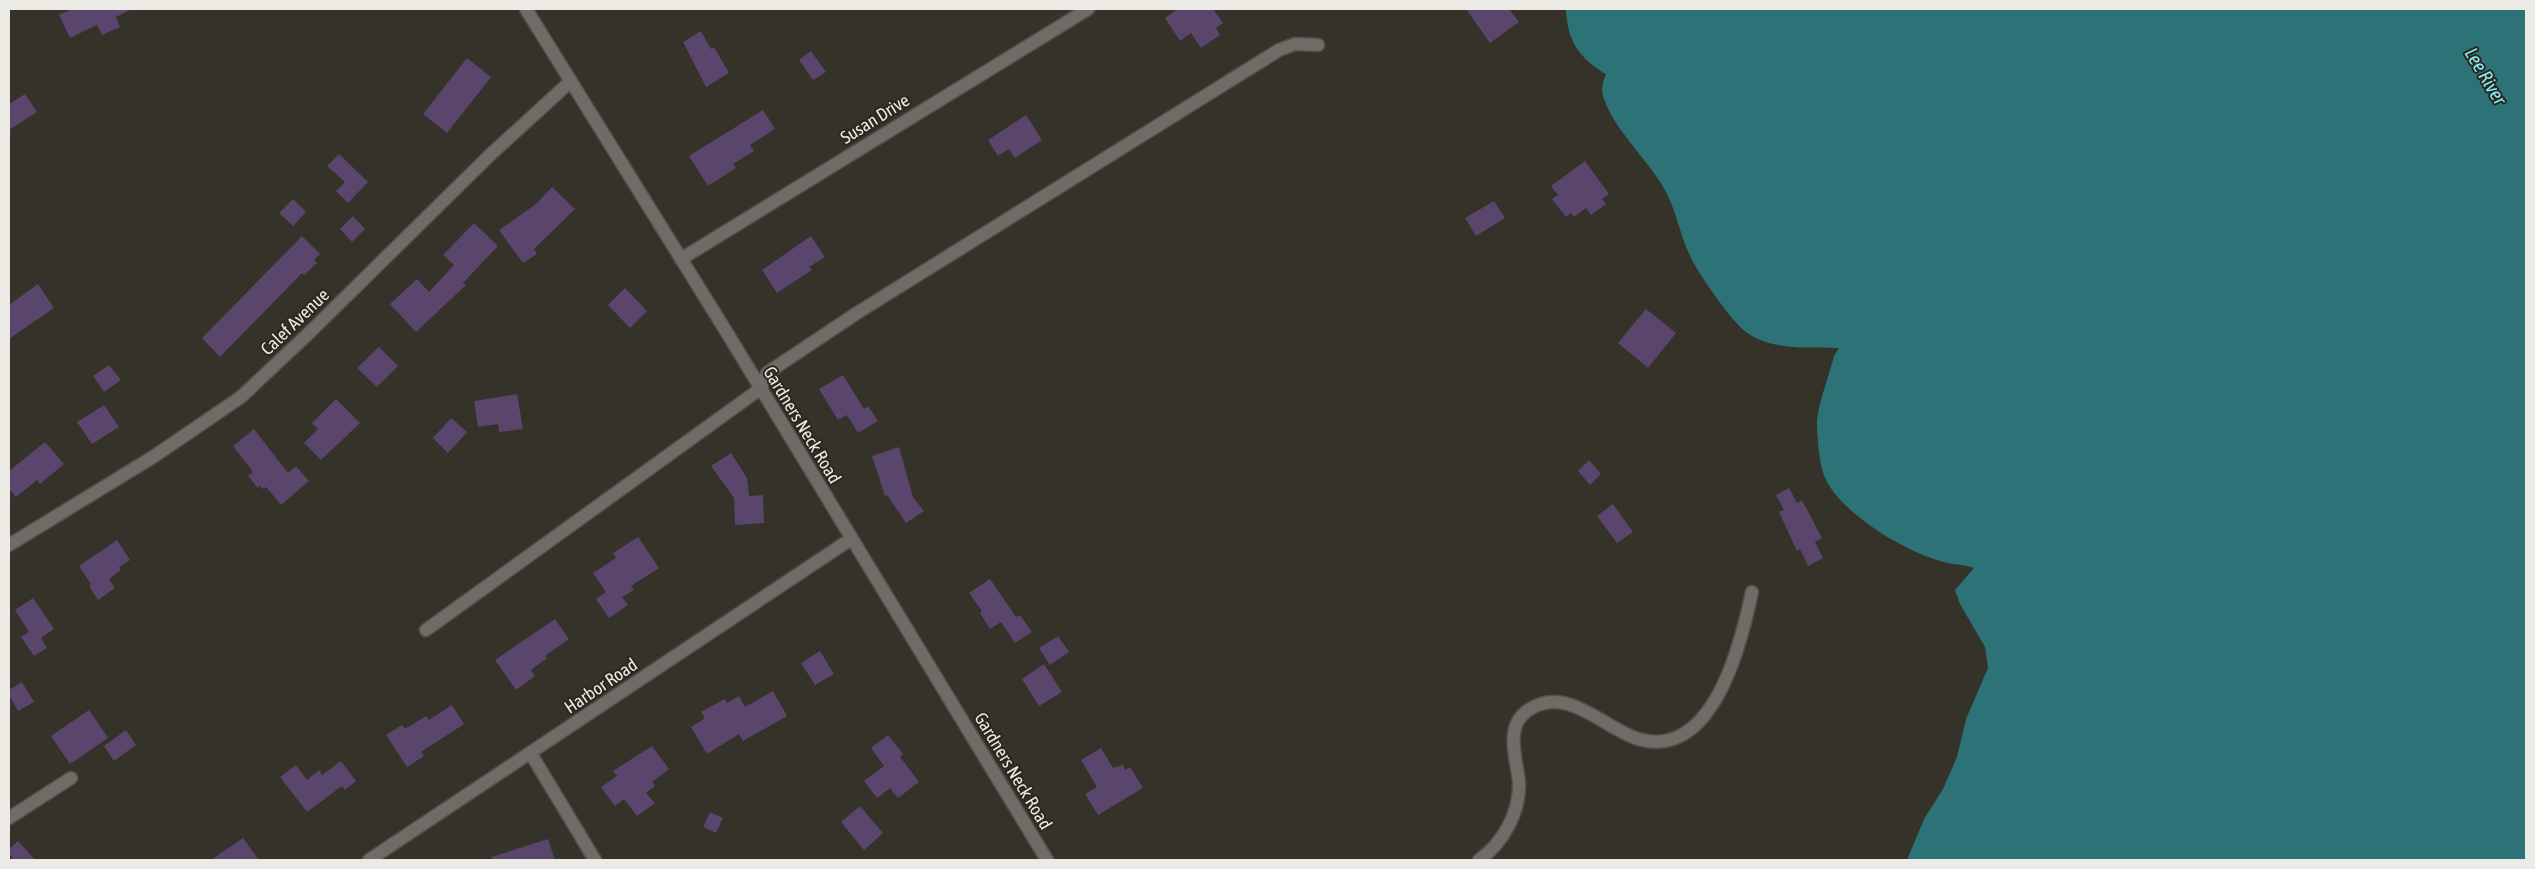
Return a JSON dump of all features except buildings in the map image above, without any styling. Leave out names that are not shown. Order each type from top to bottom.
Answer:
[{"type":"street","name":"Gardners Neck Road","points":[[526,9],[681,259],[1047,860]]},
{"type":"street","name":"Susan Drive","points":[[681,259],[1088,9]]},
{"type":"street","points":[[426,630],[760,389],[767,373],[856,313],[1279,50],[1296,44],[1318,45]]},
{"type":"street","name":"Calef Avenue","points":[[9,544],[154,457],[241,397],[483,162],[571,80]]},
{"type":"street","name":"Harbor Road","points":[[370,860],[851,539]]},
{"type":"street","points":[[1479,860],[1499,840],[1510,825],[1519,784],[1513,753],[1514,736],[1520,718],[1528,710],[1553,702],[1571,704],[1587,711],[1621,732],[1651,742],[1670,740],[1689,731],[1702,720],[1726,678],[1743,635],[1752,592]]},
{"type":"street","points":[[531,754],[595,860]]},
{"type":"street","points":[[9,818],[71,778]]},
{"type":"water","name":"Lee River","points":[[1566,9],[2526,9],[2526,860],[1907,860],[1924,819],[1943,789],[1957,757],[1966,719],[1988,668],[1985,647],[1960,604],[1955,590],[1974,568],[1940,561],[1909,549],[1861,519],[1836,495],[1827,482],[1822,469],[1819,455],[1817,419],[1834,356],[1839,348],[1791,347],[1767,342],[1746,332],[1732,318],[1694,264],[1667,193],[1621,131],[1607,108],[1602,90],[1606,74],[1582,55],[1572,40]]}]
